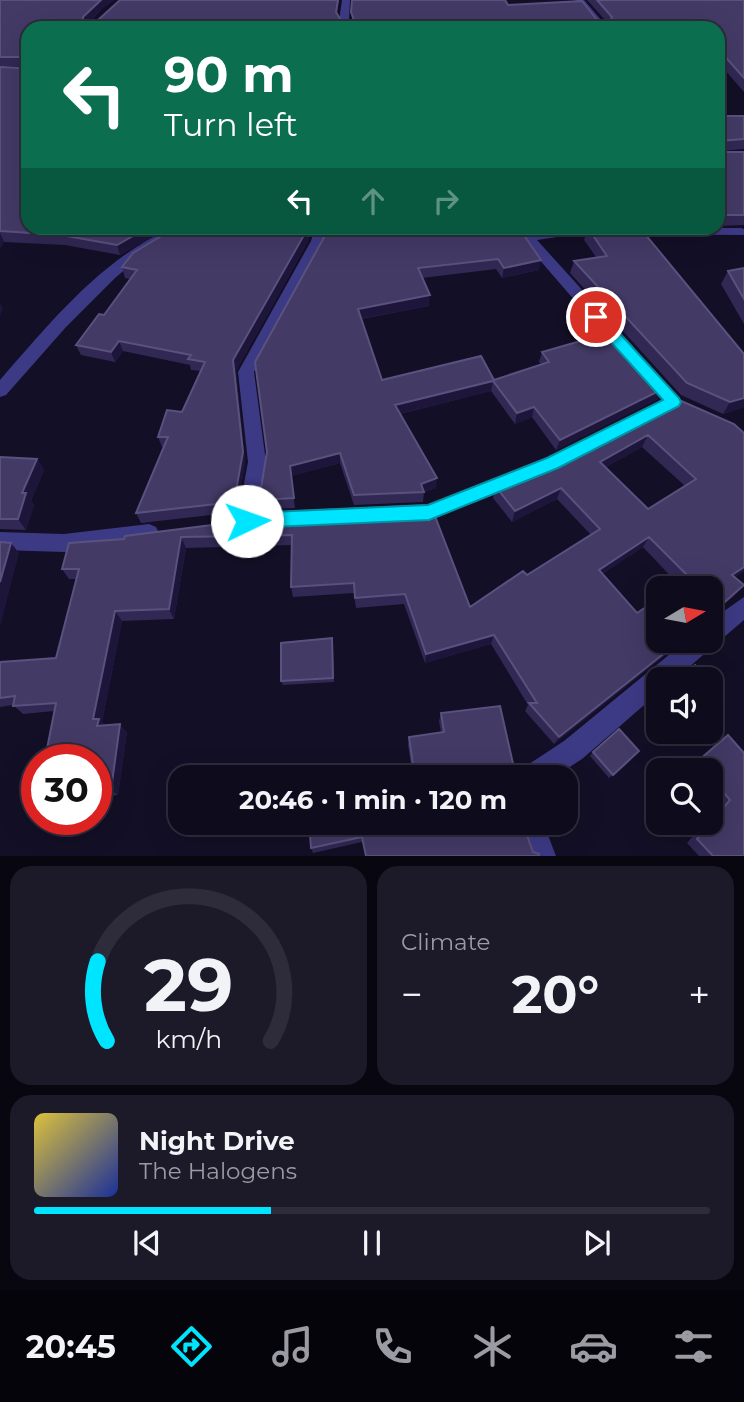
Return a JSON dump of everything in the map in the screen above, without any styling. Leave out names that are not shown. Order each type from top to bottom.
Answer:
[{"type":"street","points":[[344,21],[346,0]]},
{"type":"street","points":[[579,0],[597,21]]},
{"type":"street","points":[[725,232],[741,232]]},
{"type":"street","points":[[0,391],[94,291],[144,247],[163,235]]},
{"type":"street","points":[[319,235],[246,372],[257,462],[240,522],[429,512],[552,463],[674,400]]},
{"type":"street","points":[[526,235],[637,362]]},
{"type":"street","points":[[0,541],[64,543],[170,530]]},
{"type":"street","points":[[723,624],[744,607]]},
{"type":"street","points":[[550,765],[573,750],[689,653]]},
{"type":"street","points":[[535,835],[543,856]]},
{"type":"building","points":[[0,0],[101,0],[83,17],[83,21],[21,21],[21,57],[0,57]]},
{"type":"building","points":[[120,0],[338,0],[336,12],[341,21],[97,21]]},
{"type":"building","points":[[352,0],[505,0],[508,5],[582,1],[598,21],[348,21],[354,20],[351,12]]},
{"type":"building","points":[[597,0],[744,0],[744,78],[725,57],[725,21],[610,21],[612,17]]},
{"type":"building","points":[[0,67],[21,68],[21,232],[0,231]]},
{"type":"building","points":[[725,116],[744,116],[744,139],[725,141]]},
{"type":"building","points":[[725,152],[744,152],[744,215],[725,215]]},
{"type":"building","points":[[61,235],[135,235],[117,245]]},
{"type":"building","points":[[163,235],[304,235],[233,360],[243,452],[234,502],[136,513],[168,437],[158,437],[167,410],[182,412],[205,362],[188,359],[191,355],[119,341],[111,352],[76,345],[99,314],[104,315],[137,270],[122,267],[133,253]]},
{"type":"building","points":[[325,235],[524,235],[541,260],[504,268],[498,259],[418,268],[430,295],[358,309],[382,380],[481,356],[494,380],[549,362],[542,352],[612,332],[663,389],[560,440],[534,407],[517,413],[493,381],[395,405],[437,478],[421,484],[424,492],[354,495],[340,453],[290,466],[294,498],[259,500],[267,452],[255,362]]},
{"type":"building","points":[[593,235],[646,235],[744,354],[744,398],[730,402],[687,383],[574,261],[607,256]]},
{"type":"building","points":[[744,268],[744,299],[728,271]]},
{"type":"building","points":[[679,400],[734,424],[744,433],[744,567],[732,575],[744,585],[723,604],[723,576],[688,576],[649,537],[599,570],[637,613],[646,607],[646,653],[665,653],[559,737],[529,703],[537,703],[494,635],[426,654],[405,594],[355,598],[354,583],[291,587],[292,535],[181,537],[169,609],[115,611],[93,719],[99,719],[97,726],[120,724],[112,783],[112,744],[48,744],[56,703],[13,706],[15,696],[0,698],[0,662],[56,658],[79,569],[62,569],[69,543],[124,539],[125,536],[244,521],[362,517],[361,515],[433,511],[470,607],[523,571],[527,575],[600,529],[561,488],[515,511],[496,487],[563,459]],"holes":[[[648,435],[696,479],[648,509],[600,462]]]},
{"type":"building","points":[[0,457],[37,459],[22,493],[26,493],[18,519],[0,519]]},
{"type":"building","points":[[0,542],[11,543],[0,582]]},
{"type":"building","points":[[332,638],[333,678],[281,681],[281,643]]},
{"type":"building","points":[[500,706],[513,765],[413,765],[409,737],[444,732],[441,713]]},
{"type":"building","points":[[619,729],[639,751],[613,775],[593,752]]},
{"type":"building","points":[[728,735],[744,753],[744,856],[713,856],[697,839],[700,835],[723,835],[723,808],[730,800],[723,792],[723,758],[701,758],[718,744],[723,744],[723,739]]},
{"type":"building","points":[[310,835],[527,835],[533,852],[539,856],[366,856],[362,837],[311,848]]},
{"type":"route","points":[[247,521],[429,512],[552,463],[673,402],[596,317]]}]
